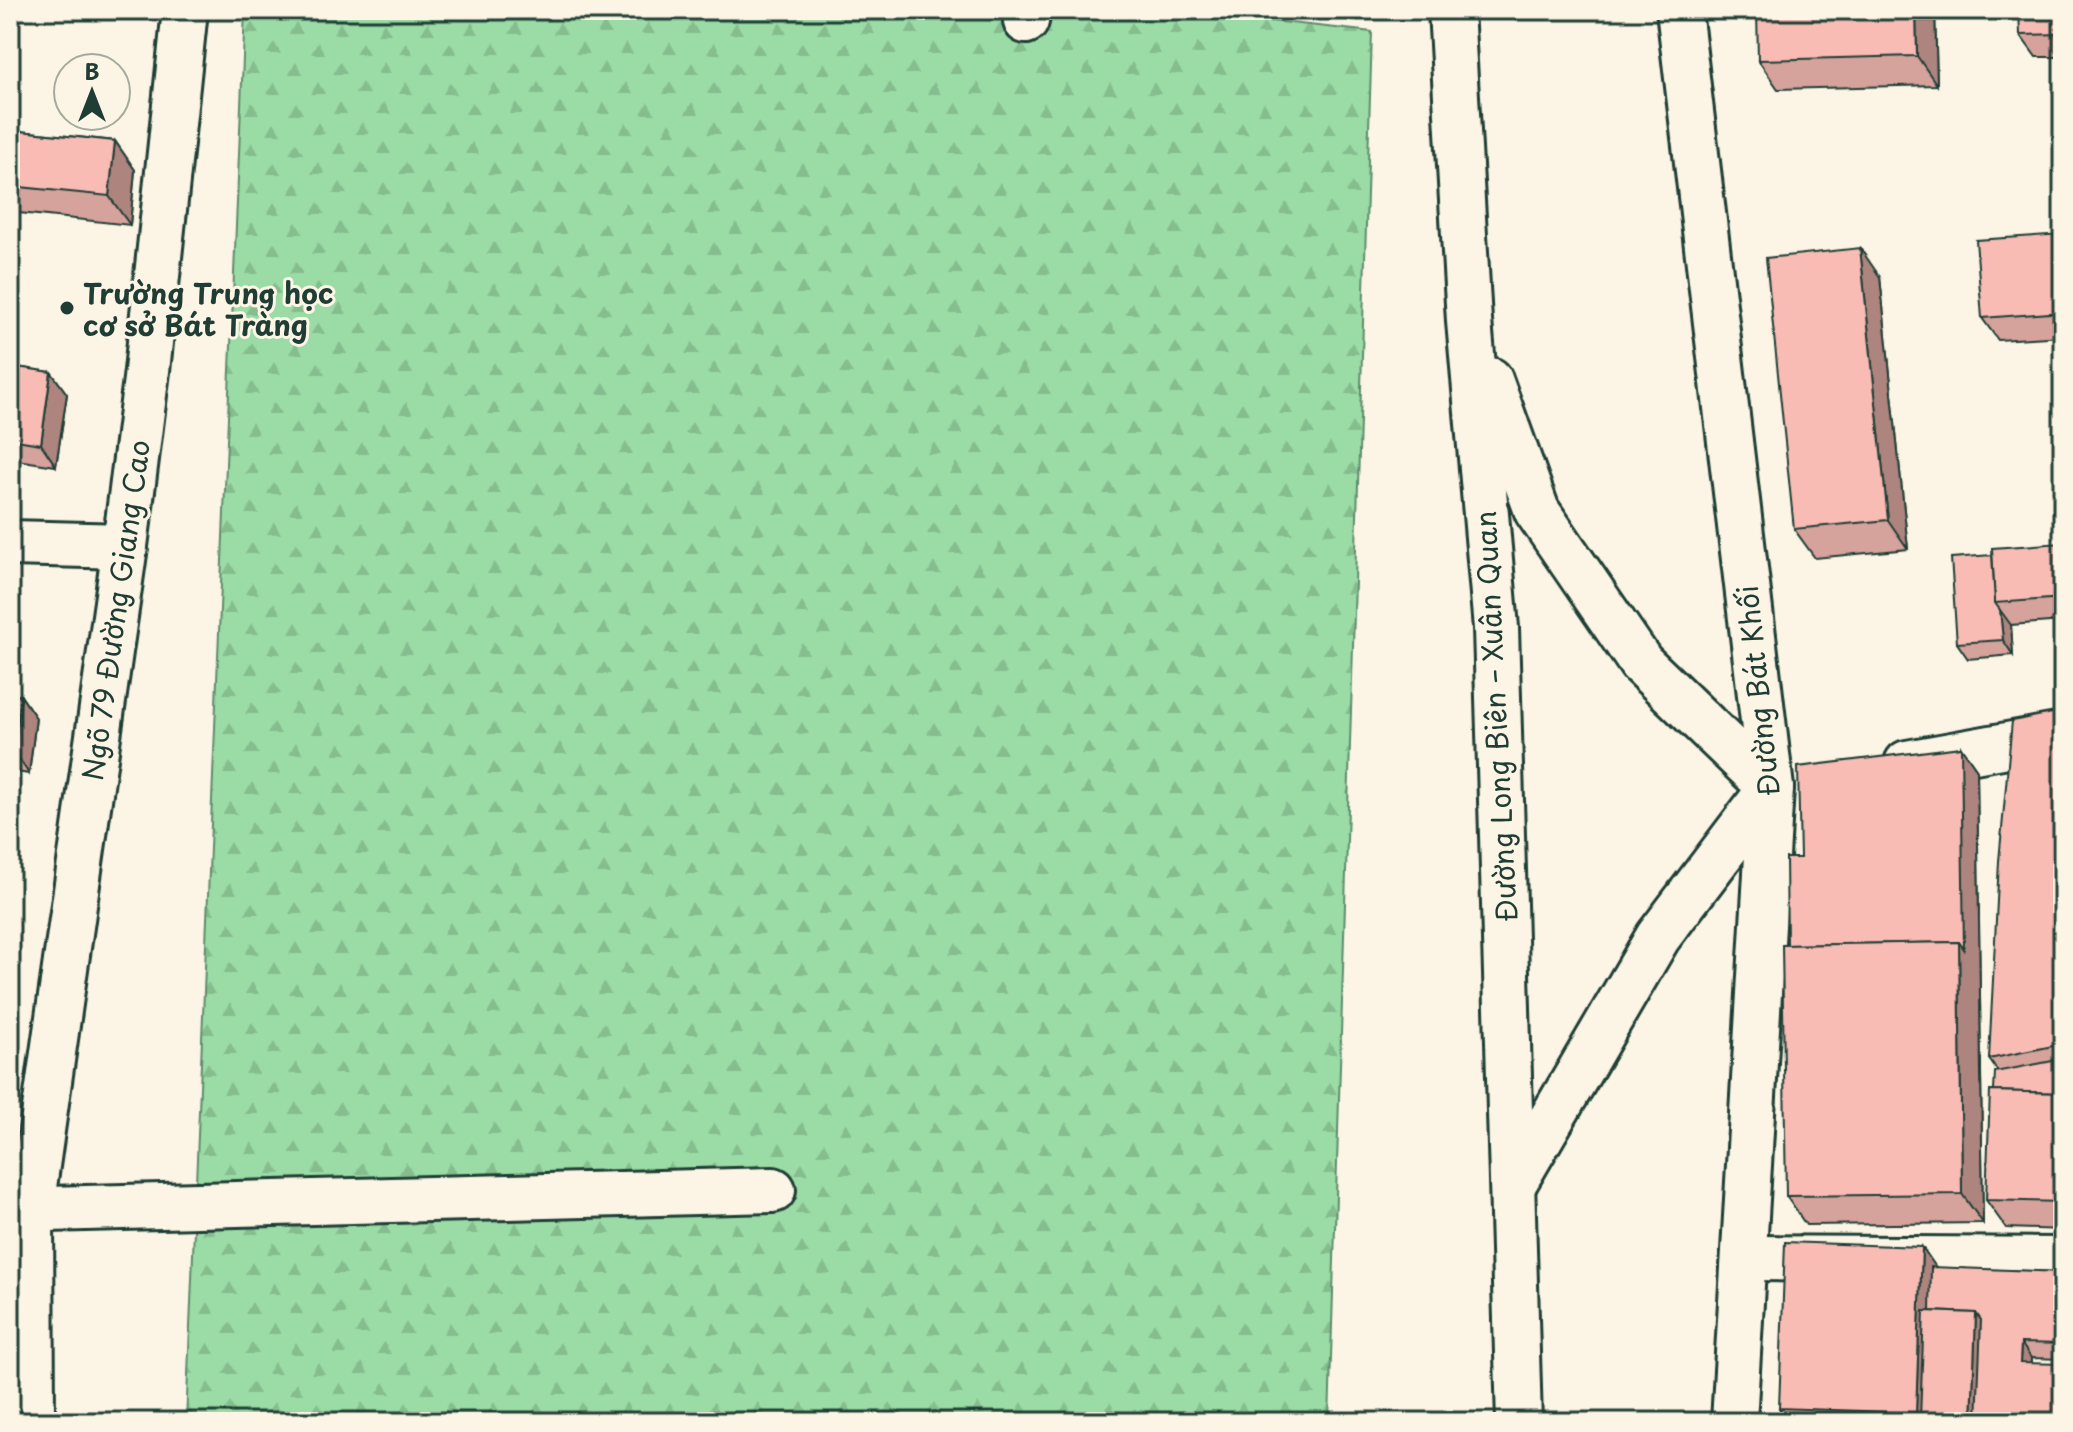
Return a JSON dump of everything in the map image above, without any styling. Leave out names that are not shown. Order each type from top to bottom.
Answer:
[{"type":"street","name":"Ngõ 79 Đường Giang Cao","points":[[32,1422],[20,1209],[125,546],[185,10]]},
{"type":"street","name":"Đường Long Biên – Xuân Quan","points":[[1451,10],[1469,321],[1496,628],[1519,1422]]},
{"type":"street","name":"Đường Bát Khối","points":[[1679,10],[1786,785],[1734,1422]]},
{"type":"street","points":[[1469,321],[1537,511],[1641,663],[1786,785],[1658,937],[1513,1185]]},
{"type":"street","points":[[10,543],[125,546]]},
{"type":"street","points":[[1863,771],[2063,735]]},
{"type":"street","points":[[20,1209],[773,1190]]},
{"type":"street","points":[[1745,1258],[2063,1260]]},
{"type":"green space","points":[[245,10],[1171,10],[1372,32],[1329,1422],[186,1422]]},
{"type":"building","points":[[1757,10],[1916,10],[1917,56],[1758,60]]},
{"type":"building","points":[[2019,10],[2063,10],[2063,34],[2020,35]]},
{"type":"building","points":[[10,130],[115,141],[109,196],[10,186]]},
{"type":"building","points":[[2063,234],[2063,312],[1982,318],[1976,240]]},
{"type":"building","points":[[1860,248],[1888,520],[1794,529],[1766,258]]},
{"type":"building","points":[[10,366],[51,372],[41,444],[10,439]]},
{"type":"building","points":[[2063,543],[2063,598],[1995,603],[1992,548]]},
{"type":"building","points":[[1992,555],[1995,603],[2000,610],[2003,640],[1957,643],[1951,558]]},
{"type":"building","points":[[10,694],[21,696],[14,751],[10,751]]},
{"type":"building","points":[[2063,711],[2063,1044],[1989,1059],[1999,861],[2012,721]]},
{"type":"building","points":[[1961,747],[1964,949],[1959,942],[1787,945],[1786,858],[1800,858],[1798,767]]},
{"type":"building","points":[[1959,942],[1962,1194],[1786,1196],[1782,945]]},
{"type":"building","points":[[2063,1059],[2063,1093],[1994,1091],[1995,1072]]},
{"type":"building","points":[[1990,1091],[2063,1093],[2063,1202],[1986,1200]]},
{"type":"building","points":[[1785,1242],[1922,1247],[1916,1413],[1779,1408]]},
{"type":"building","points":[[1931,1267],[2063,1272],[2063,1344],[2021,1343],[2020,1363],[2063,1364],[2063,1422],[1977,1422],[1981,1320],[1976,1313],[1930,1311]]},
{"type":"building","points":[[1924,1311],[1976,1313],[1972,1421],[1920,1419]]},
{"type":"place","name":"Trường Trung học cơ sở Bát Tràng","points":[[67,308]]}]
